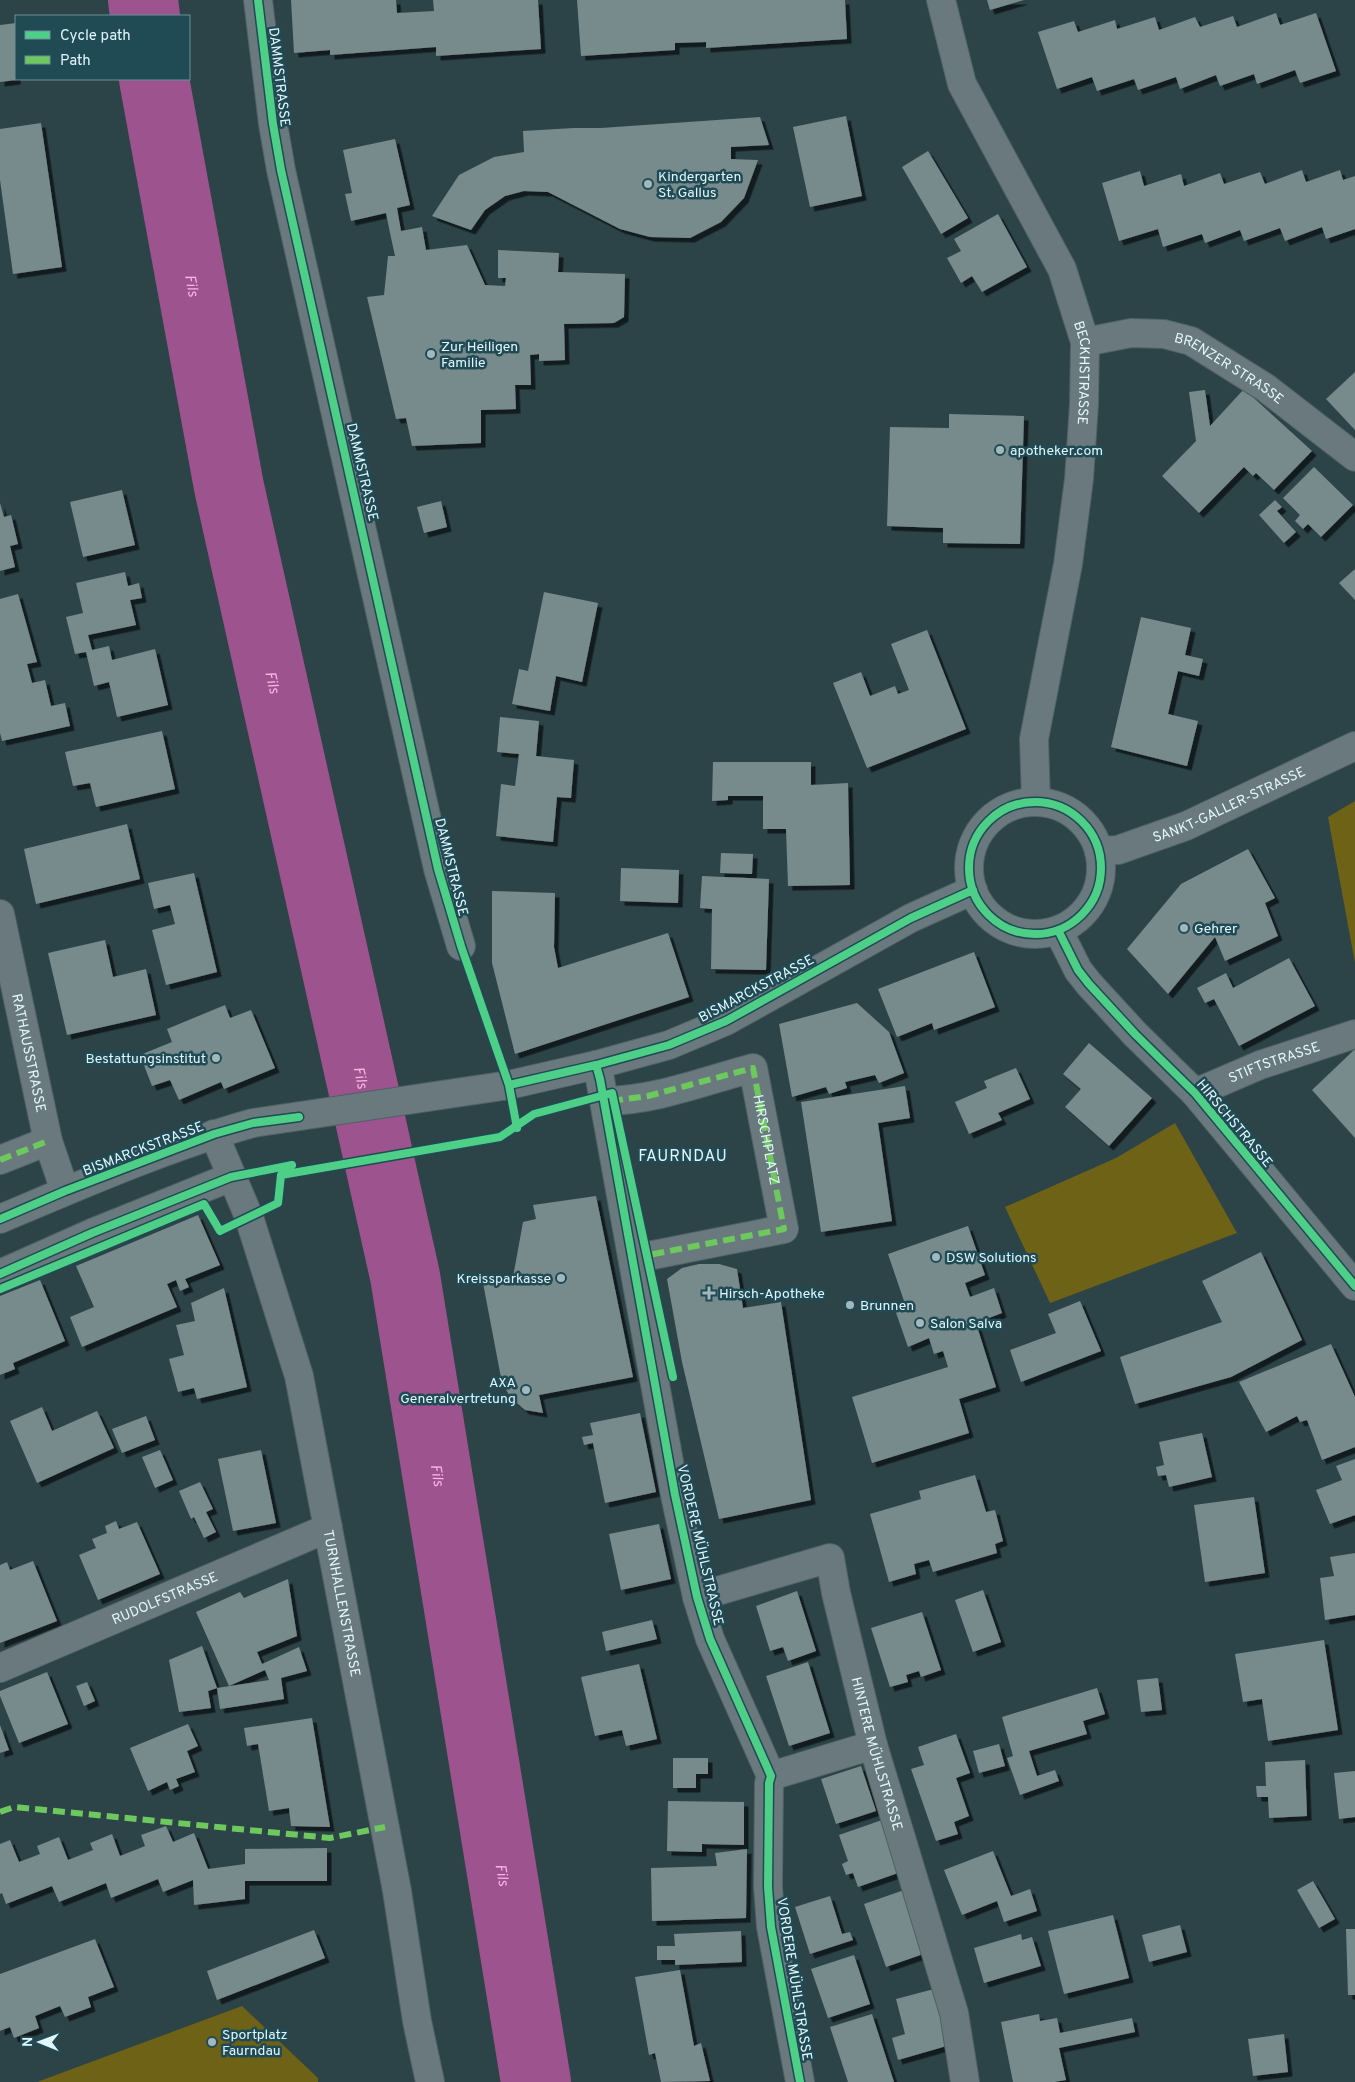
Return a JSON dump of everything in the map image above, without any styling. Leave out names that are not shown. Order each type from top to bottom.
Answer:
[{"type":"street","name":"DAMMSTRASSE","points":[[258,0],[273,124],[281,170],[438,869],[461,946]]},
{"type":"street","name":"BECKHSTRASSE","points":[[941,0],[962,84],[1062,269],[1085,342],[1084,404],[1079,479],[1067,571],[1034,739],[1036,802]]},
{"type":"street","name":"BRENZER STRASSE","points":[[1085,342],[1131,333],[1164,334],[1192,341],[1266,388],[1355,457]]},
{"type":"street","name":"SANKT-GALLER-STRASSE","points":[[1099,852],[1118,850],[1186,826],[1355,746]]},
{"type":"street","points":[[1036,802],[1057,806],[1076,816],[1090,832],[1099,852],[1101,871],[1098,890],[1089,907],[1075,921],[1058,930],[1038,934],[1017,932],[998,923],[983,909],[973,890],[969,869],[972,848],[982,829],[997,814],[1015,805],[1036,802]]},
{"type":"street","name":"BISMARCKSTRASSE","points":[[0,1219],[66,1191],[214,1134],[253,1123],[509,1085],[596,1065],[669,1044],[726,1021],[911,918],[973,890]]},
{"type":"street","name":"RATHAUSSTRASSE","points":[[0,914],[48,1141],[66,1191]]},
{"type":"street","name":"HIRSCHSTRASSE","points":[[1058,930],[1078,970],[1089,984],[1135,1034],[1194,1093],[1355,1286]]},
{"type":"street","name":"STIFTSTRASSE","points":[[1194,1093],[1260,1065],[1355,1034]]},
{"type":"street","name":"VORDERE MÜHLSTRASSE","points":[[596,1065],[643,1256],[675,1496],[698,1597],[710,1639],[771,1776],[769,1783],[768,1877],[771,1927],[800,2082]]},
{"type":"street","name":"HIRSCHPLATZ","points":[[604,1101],[621,1101],[648,1096],[753,1068],[784,1229],[643,1256]]},
{"type":"street","name":"TURNHALLENSTRASSE","points":[[214,1134],[249,1217],[299,1376],[397,1891],[430,2082]]},
{"type":"street","points":[[0,1160],[48,1141]]},
{"type":"street","points":[[0,1274],[92,1233],[231,1177]]},
{"type":"street","name":"RUDOLFSTRASSE","points":[[0,1668],[328,1528]]},
{"type":"street","name":"HINTERE MÜHLSTRASSE","points":[[698,1597],[830,1558],[836,1592],[873,1745],[954,2013],[965,2082]]},
{"type":"street","points":[[771,1776],[873,1745]]},
{"type":"shaded area","points":[[1355,801],[1355,963],[1328,817]]},
{"type":"shaded area","points":[[1175,1123],[1237,1233],[1050,1303],[1005,1207],[1116,1158]]},
{"type":"shaded area","name":"Sportplatz Faurndau","points":[[242,2006],[318,2078],[318,2082],[37,2082]]},
{"type":"building","points":[[291,0],[396,0],[397,13],[434,11],[433,0],[538,0],[541,49],[436,56],[436,47],[330,55],[330,50],[294,53]]},
{"type":"building","points":[[577,0],[845,0],[847,39],[706,48],[706,42],[675,43],[675,50],[581,56]]},
{"type":"building","points":[[987,0],[1024,0],[990,10]]},
{"type":"building","points":[[1276,13],[1280,25],[1316,13],[1336,71],[1300,83],[1295,70],[1257,84],[1254,74],[1220,86],[1216,75],[1180,89],[1176,77],[1138,90],[1134,79],[1097,91],[1092,77],[1057,89],[1038,32],[1074,21],[1078,32],[1115,20],[1117,29],[1155,17],[1159,30],[1195,17],[1200,27],[1233,16],[1237,27]]},
{"type":"building","points":[[15,23],[16,80],[0,82],[0,25]]},
{"type":"building","points":[[846,116],[862,196],[810,207],[793,127]]},
{"type":"building","points":[[760,117],[769,145],[731,147],[731,159],[758,160],[744,198],[721,222],[690,238],[650,237],[620,229],[548,192],[524,191],[505,196],[485,210],[471,230],[432,216],[459,175],[494,157],[524,152],[523,131],[601,128]]},
{"type":"building","points":[[41,123],[62,267],[13,274],[0,180],[0,129]]},
{"type":"building","points":[[395,139],[410,205],[397,208],[401,231],[422,227],[426,250],[467,245],[485,285],[505,286],[506,278],[498,278],[498,250],[559,253],[558,272],[625,274],[624,317],[614,323],[564,324],[565,360],[539,361],[539,354],[530,355],[531,385],[515,385],[516,409],[481,410],[481,443],[412,446],[406,418],[396,419],[367,297],[384,295],[388,256],[395,256],[386,213],[351,221],[345,194],[352,193],[343,150]]},
{"type":"building","points":[[928,151],[968,218],[941,234],[902,167]]},
{"type":"building","points":[[1302,170],[1306,182],[1340,170],[1343,180],[1355,176],[1355,229],[1326,239],[1322,227],[1285,241],[1280,228],[1244,241],[1240,230],[1205,243],[1202,234],[1163,247],[1158,229],[1119,241],[1102,183],[1140,171],[1144,186],[1181,174],[1184,186],[1220,173],[1224,184],[1260,172],[1265,184]]},
{"type":"building","points":[[998,214],[1027,267],[982,292],[972,276],[961,283],[947,258],[961,251],[954,239]]},
{"type":"building","points":[[1355,372],[1355,430],[1326,399]]},
{"type":"building","points":[[1244,389],[1312,451],[1274,490],[1256,473],[1253,476],[1244,467],[1199,513],[1162,476],[1196,441],[1189,392],[1205,390],[1210,426]]},
{"type":"building","points":[[949,414],[1024,416],[1020,544],[943,543],[943,528],[887,526],[890,427],[949,428]]},
{"type":"building","points":[[1314,467],[1353,505],[1321,537],[1308,524],[1303,529],[1295,521],[1300,515],[1283,498]]},
{"type":"building","points":[[122,490],[135,545],[83,557],[70,502]]},
{"type":"building","points":[[1275,500],[1282,507],[1277,511],[1296,532],[1284,543],[1259,515]]},
{"type":"building","points":[[441,501],[447,527],[424,533],[417,507]]},
{"type":"building","points":[[0,503],[4,517],[11,515],[18,544],[10,546],[15,567],[0,571]]},
{"type":"building","points":[[1355,569],[1355,600],[1339,583]]},
{"type":"building","points":[[125,572],[128,586],[139,583],[142,598],[130,600],[136,625],[88,635],[92,650],[109,646],[112,660],[155,649],[168,705],[117,717],[109,682],[94,686],[86,652],[75,654],[66,617],[83,613],[76,583]]},
{"type":"building","points":[[544,592],[598,603],[582,682],[556,676],[550,711],[512,704],[519,669],[528,671]]},
{"type":"building","points":[[18,594],[37,662],[27,664],[32,683],[45,680],[51,706],[65,703],[70,726],[2,741],[0,733],[0,599]]},
{"type":"building","points":[[1141,617],[1191,628],[1185,655],[1203,659],[1199,676],[1178,671],[1168,714],[1198,721],[1187,766],[1111,747]]},
{"type":"building","points":[[927,630],[966,729],[867,768],[833,683],[861,672],[870,696],[895,686],[898,694],[909,690],[891,644]]},
{"type":"building","points":[[500,717],[539,721],[536,756],[574,760],[571,798],[557,797],[553,842],[496,836],[501,784],[515,786],[519,754],[497,752]]},
{"type":"building","points":[[162,731],[175,789],[96,807],[90,783],[73,786],[65,752]]},
{"type":"building","points":[[713,762],[811,762],[811,785],[848,783],[850,885],[788,886],[786,829],[763,829],[763,796],[728,796],[728,800],[712,801]]},
{"type":"building","points":[[127,824],[140,879],[36,904],[24,849]]},
{"type":"building","name":"Gehrer","points":[[1248,849],[1275,898],[1265,903],[1278,936],[1225,961],[1215,937],[1168,994],[1127,949],[1181,884]]},
{"type":"building","points":[[721,853],[753,854],[752,874],[720,873]]},
{"type":"building","points":[[621,868],[679,870],[678,903],[620,901]]},
{"type":"building","points":[[194,873],[217,972],[166,985],[152,930],[175,924],[170,905],[154,909],[148,883]]},
{"type":"building","points":[[702,876],[769,879],[766,970],[711,969],[712,909],[700,908]]},
{"type":"building","points":[[492,891],[555,893],[554,947],[558,968],[668,933],[689,997],[515,1054],[492,963]]},
{"type":"building","points":[[105,940],[113,977],[146,969],[156,1015],[67,1035],[48,953]]},
{"type":"building","points":[[974,952],[995,1007],[934,1030],[932,1023],[897,1037],[878,989]]},
{"type":"building","points":[[1289,958],[1315,1006],[1239,1046],[1214,999],[1205,1003],[1197,988],[1226,973],[1233,988]]},
{"type":"building","points":[[857,1003],[889,1032],[904,1073],[879,1083],[875,1075],[845,1082],[847,1088],[829,1094],[826,1087],[792,1097],[779,1024]]},
{"type":"building","name":"Bestattungsinstitut","points":[[225,1005],[230,1018],[251,1010],[275,1068],[224,1089],[221,1082],[179,1100],[170,1080],[152,1086],[140,1055],[172,1042],[167,1029]]},
{"type":"building","points":[[1089,1043],[1152,1098],[1109,1146],[1065,1107],[1081,1089],[1063,1074]]},
{"type":"building","points":[[1355,1049],[1355,1138],[1312,1090]]},
{"type":"building","points":[[1016,1068],[1030,1099],[998,1113],[1002,1120],[969,1134],[955,1102],[987,1088],[984,1081]]},
{"type":"building","points":[[905,1086],[910,1118],[878,1123],[892,1221],[821,1232],[801,1102]]},
{"type":"building","name":"Kreissparkasse","points":[[596,1196],[633,1377],[539,1395],[543,1413],[525,1410],[511,1398],[502,1383],[483,1283],[513,1277],[523,1222],[536,1219],[533,1205]]},
{"type":"building","points":[[198,1215],[220,1265],[185,1279],[189,1287],[180,1291],[176,1280],[167,1284],[177,1307],[82,1347],[70,1317],[94,1307],[76,1266]]},
{"type":"building","points":[[968,1226],[985,1275],[965,1283],[970,1297],[994,1288],[1002,1313],[976,1323],[996,1387],[959,1399],[969,1433],[872,1463],[852,1397],[948,1367],[943,1351],[934,1354],[929,1338],[908,1347],[894,1307],[905,1304],[888,1254]]},
{"type":"building","points":[[1261,1252],[1302,1340],[1231,1377],[1135,1404],[1120,1357],[1222,1322],[1202,1281]]},
{"type":"building","points":[[699,1264],[719,1264],[737,1269],[743,1308],[781,1302],[811,1500],[719,1519],[682,1362],[667,1279],[682,1268]]},
{"type":"building","points":[[40,1280],[65,1341],[13,1363],[15,1369],[0,1375],[0,1296]]},
{"type":"building","points":[[224,1288],[247,1387],[197,1399],[194,1388],[178,1392],[169,1359],[184,1355],[176,1325],[195,1321],[191,1303]]},
{"type":"building","points":[[1080,1301],[1101,1351],[1021,1382],[1010,1350],[1056,1333],[1048,1314]]},
{"type":"building","points":[[1331,1344],[1355,1397],[1355,1447],[1322,1460],[1307,1420],[1300,1422],[1297,1416],[1266,1432],[1239,1382]]},
{"type":"building","points":[[42,1407],[52,1431],[97,1411],[114,1448],[37,1483],[10,1421]]},
{"type":"building","points":[[640,1413],[656,1492],[605,1503],[593,1443],[584,1445],[582,1437],[593,1435],[590,1423]]},
{"type":"building","points":[[146,1416],[155,1440],[122,1453],[112,1429]]},
{"type":"building","points":[[1202,1433],[1212,1477],[1169,1487],[1166,1475],[1158,1476],[1156,1467],[1164,1465],[1159,1442]]},
{"type":"building","points":[[160,1450],[173,1480],[155,1488],[142,1457]]},
{"type":"building","points":[[261,1450],[276,1523],[233,1531],[218,1459]]},
{"type":"building","points":[[1355,1459],[1355,1515],[1330,1524],[1316,1490],[1342,1480],[1336,1466]]},
{"type":"building","points":[[975,1475],[986,1512],[995,1510],[1003,1541],[995,1544],[997,1553],[933,1572],[929,1560],[914,1564],[916,1574],[889,1582],[870,1514],[921,1499],[919,1491]]},
{"type":"building","points":[[200,1482],[213,1509],[206,1512],[216,1532],[204,1538],[194,1517],[191,1519],[179,1491]]},
{"type":"building","points":[[1254,1497],[1265,1573],[1205,1582],[1194,1505]]},
{"type":"building","points":[[116,1521],[119,1529],[137,1522],[160,1574],[98,1600],[79,1555],[96,1548],[92,1539],[107,1533],[105,1526]]},
{"type":"building","points":[[659,1524],[671,1579],[621,1590],[609,1534]]},
{"type":"building","points":[[1355,1553],[1355,1615],[1325,1620],[1320,1578],[1334,1576],[1330,1557]]},
{"type":"building","points":[[33,1561],[57,1621],[0,1643],[0,1565],[7,1562],[10,1570]]},
{"type":"building","points":[[288,1579],[297,1636],[257,1652],[262,1664],[299,1647],[307,1671],[281,1678],[284,1699],[220,1709],[217,1688],[269,1680],[265,1670],[229,1686],[196,1612],[240,1592],[244,1598]]},
{"type":"building","points":[[983,1590],[1001,1642],[973,1652],[955,1600]]},
{"type":"building","points":[[797,1591],[816,1651],[788,1661],[783,1647],[770,1651],[756,1606]]},
{"type":"building","points":[[922,1612],[941,1670],[921,1677],[919,1671],[906,1675],[908,1682],[890,1687],[871,1628]]},
{"type":"building","points":[[652,1620],[657,1639],[606,1651],[602,1632]]},
{"type":"building","points":[[1324,1640],[1338,1730],[1268,1741],[1262,1699],[1243,1702],[1235,1654]]},
{"type":"building","points":[[202,1646],[217,1688],[208,1691],[211,1708],[179,1712],[169,1660]]},
{"type":"building","points":[[808,1662],[830,1733],[789,1746],[766,1676]]},
{"type":"building","points":[[639,1664],[657,1739],[626,1746],[622,1730],[595,1736],[581,1677]]},
{"type":"building","points":[[47,1672],[68,1724],[19,1743],[0,1696],[0,1691]]},
{"type":"building","points":[[1158,1678],[1162,1710],[1141,1712],[1137,1680]]},
{"type":"building","points":[[87,1682],[95,1701],[84,1706],[76,1686]]},
{"type":"building","points":[[1097,1688],[1105,1714],[1083,1721],[1087,1734],[1029,1751],[1037,1776],[1055,1770],[1059,1781],[1020,1795],[1007,1758],[1013,1756],[1002,1717]]},
{"type":"building","points":[[312,1718],[330,1827],[291,1826],[289,1808],[269,1811],[258,1744],[247,1746],[244,1728]]},
{"type":"building","points":[[188,1724],[198,1746],[187,1751],[195,1772],[176,1779],[179,1786],[170,1790],[167,1782],[148,1791],[130,1748]]},
{"type":"building","points":[[0,1725],[9,1750],[0,1753]]},
{"type":"building","points":[[956,1734],[970,1773],[956,1778],[969,1816],[954,1822],[958,1834],[936,1841],[911,1769],[924,1765],[918,1747]]},
{"type":"building","points":[[999,1744],[1005,1766],[979,1773],[973,1751]]},
{"type":"building","points":[[673,1758],[708,1758],[708,1774],[696,1774],[696,1788],[673,1788]]},
{"type":"building","points":[[1305,1760],[1307,1816],[1269,1818],[1268,1797],[1257,1797],[1256,1786],[1266,1786],[1265,1762]]},
{"type":"building","points":[[861,1766],[876,1811],[836,1824],[821,1779]]},
{"type":"building","points":[[1355,1771],[1355,1817],[1339,1819],[1334,1773]]},
{"type":"building","points":[[668,1801],[744,1802],[744,1845],[702,1844],[702,1852],[667,1851]]},
{"type":"building","points":[[882,1820],[901,1872],[858,1887],[853,1873],[846,1875],[842,1864],[848,1861],[839,1835]]},
{"type":"building","points":[[166,1826],[173,1842],[194,1833],[208,1869],[245,1864],[245,1849],[327,1848],[327,1881],[245,1881],[245,1899],[194,1905],[193,1880],[163,1892],[158,1879],[111,1898],[106,1883],[59,1902],[52,1886],[6,1904],[2,1893],[0,1894],[0,1844],[10,1840],[19,1862],[40,1854],[37,1846],[59,1837],[68,1860],[93,1850],[90,1843],[112,1834],[120,1856],[145,1846],[141,1835]]},
{"type":"building","points":[[747,1849],[746,1918],[652,1921],[651,1868],[717,1866],[715,1853]]},
{"type":"building","points":[[993,1851],[1011,1896],[1030,1889],[1037,1911],[1004,1922],[997,1901],[962,1915],[944,1870]]},
{"type":"building","points":[[1313,1881],[1335,1919],[1319,1928],[1297,1890]]},
{"type":"building","points":[[907,1889],[929,1952],[886,1967],[864,1904]]},
{"type":"building","points":[[830,1896],[842,1934],[850,1932],[853,1940],[810,1954],[795,1907]]},
{"type":"building","points":[[1113,1915],[1129,1978],[1064,1994],[1048,1931]]},
{"type":"building","points":[[1180,1925],[1187,1952],[1149,1962],[1142,1935]]},
{"type":"building","points":[[1346,1929],[1355,1929],[1355,1995],[1348,1995]]},
{"type":"building","points":[[314,1930],[325,1958],[217,2000],[207,1971]]},
{"type":"building","points":[[741,1931],[742,1962],[675,1965],[675,1960],[657,1960],[657,1946],[675,1946],[674,1934]]},
{"type":"building","points":[[1021,1934],[1022,1940],[1032,1937],[1041,1966],[984,1983],[974,1948]]},
{"type":"building","points":[[95,1939],[114,1987],[88,1997],[91,2007],[65,2017],[60,2006],[35,2016],[39,2028],[14,2038],[10,2027],[0,2031],[0,1974]]},
{"type":"building","points":[[854,1955],[870,2004],[828,2018],[811,1969]]},
{"type":"building","points":[[680,1970],[694,2046],[701,2043],[710,2081],[661,2082],[655,2053],[649,2055],[635,1977]]},
{"type":"building","points":[[934,1989],[950,2045],[898,2060],[892,2038],[905,2034],[896,1999]]},
{"type":"building","points":[[872,2014],[894,2082],[848,2082],[830,2027]]},
{"type":"building","points":[[1039,2014],[1040,2021],[1057,2018],[1060,2033],[1132,2018],[1135,2032],[1059,2048],[1066,2080],[1054,2082],[1013,2082],[1001,2022]]},
{"type":"building","points":[[1284,2034],[1288,2072],[1253,2076],[1248,2039]]},
{"type":"waterway","name":"Fils","points":[[143,0],[145,15]]},
{"type":"waterway","name":"Fils","points":[[154,80],[229,487],[405,1276],[536,2082]]},
{"type":"marked path","points":[[611,1101],[648,1096],[753,1068],[784,1229],[643,1256]]},
{"type":"marked path","points":[[0,1160],[48,1141]]},
{"type":"marked path","points":[[0,1812],[14,1807],[330,1838],[385,1827]]},
{"type":"cycle path","points":[[258,0],[273,124],[281,170],[438,869],[461,946],[509,1085],[517,1128]]},
{"type":"cycle path","points":[[1035,802],[1060,807],[1071,813],[1081,822],[1090,832],[1096,843],[1101,868],[1096,893],[1090,904],[1081,914],[1071,923],[1060,929],[1035,934],[1010,929],[999,923],[989,914],[980,904],[974,893],[969,868],[974,843],[980,832],[989,822],[999,813],[1010,807],[1035,802]]},
{"type":"cycle path","points":[[509,1085],[596,1065],[669,1045],[726,1021],[911,918],[973,890]]},
{"type":"cycle path","points":[[1058,930],[1078,970],[1089,984],[1135,1034],[1195,1093],[1355,1286]]},
{"type":"cycle path","points":[[596,1065],[675,1495],[697,1597],[710,1639],[771,1776],[769,1783],[768,1887],[771,1927],[800,2082]]},
{"type":"cycle path","points":[[0,1289],[204,1204],[220,1231],[278,1203],[281,1175],[500,1137],[534,1114],[612,1093],[673,1377]]},
{"type":"cycle path","points":[[0,1219],[65,1191],[214,1134],[253,1123],[299,1117]]},
{"type":"cycle path","points":[[0,1274],[92,1233],[231,1177],[292,1165]]},
{"type":"place","name":"Kindergarten St. Gallus","points":[[648,184]]},
{"type":"place","name":"Zur Heiligen Familie","points":[[431,354]]},
{"type":"place","name":"apotheker.com","points":[[1000,450]]},
{"type":"place","name":"Gehrer","points":[[1184,928]]},
{"type":"place","name":"Bestattungsinstitut","points":[[216,1058]]},
{"type":"place","name":"DSW Solutions","points":[[936,1257]]},
{"type":"place","name":"Kreissparkasse","points":[[561,1278]]},
{"type":"place","name":"Hirsch-Apotheke","points":[[709,1293]]},
{"type":"place","name":"Brunnen","points":[[850,1305]]},
{"type":"place","name":"Salon Salva","points":[[920,1323]]},
{"type":"place","name":"AXA Generalvertretung","points":[[526,1390]]},
{"type":"place","name":"Sportplatz Faurndau","points":[[212,2042]]},
{"type":"district","name":"FAURNDAU","points":[[683,1155]]}]
